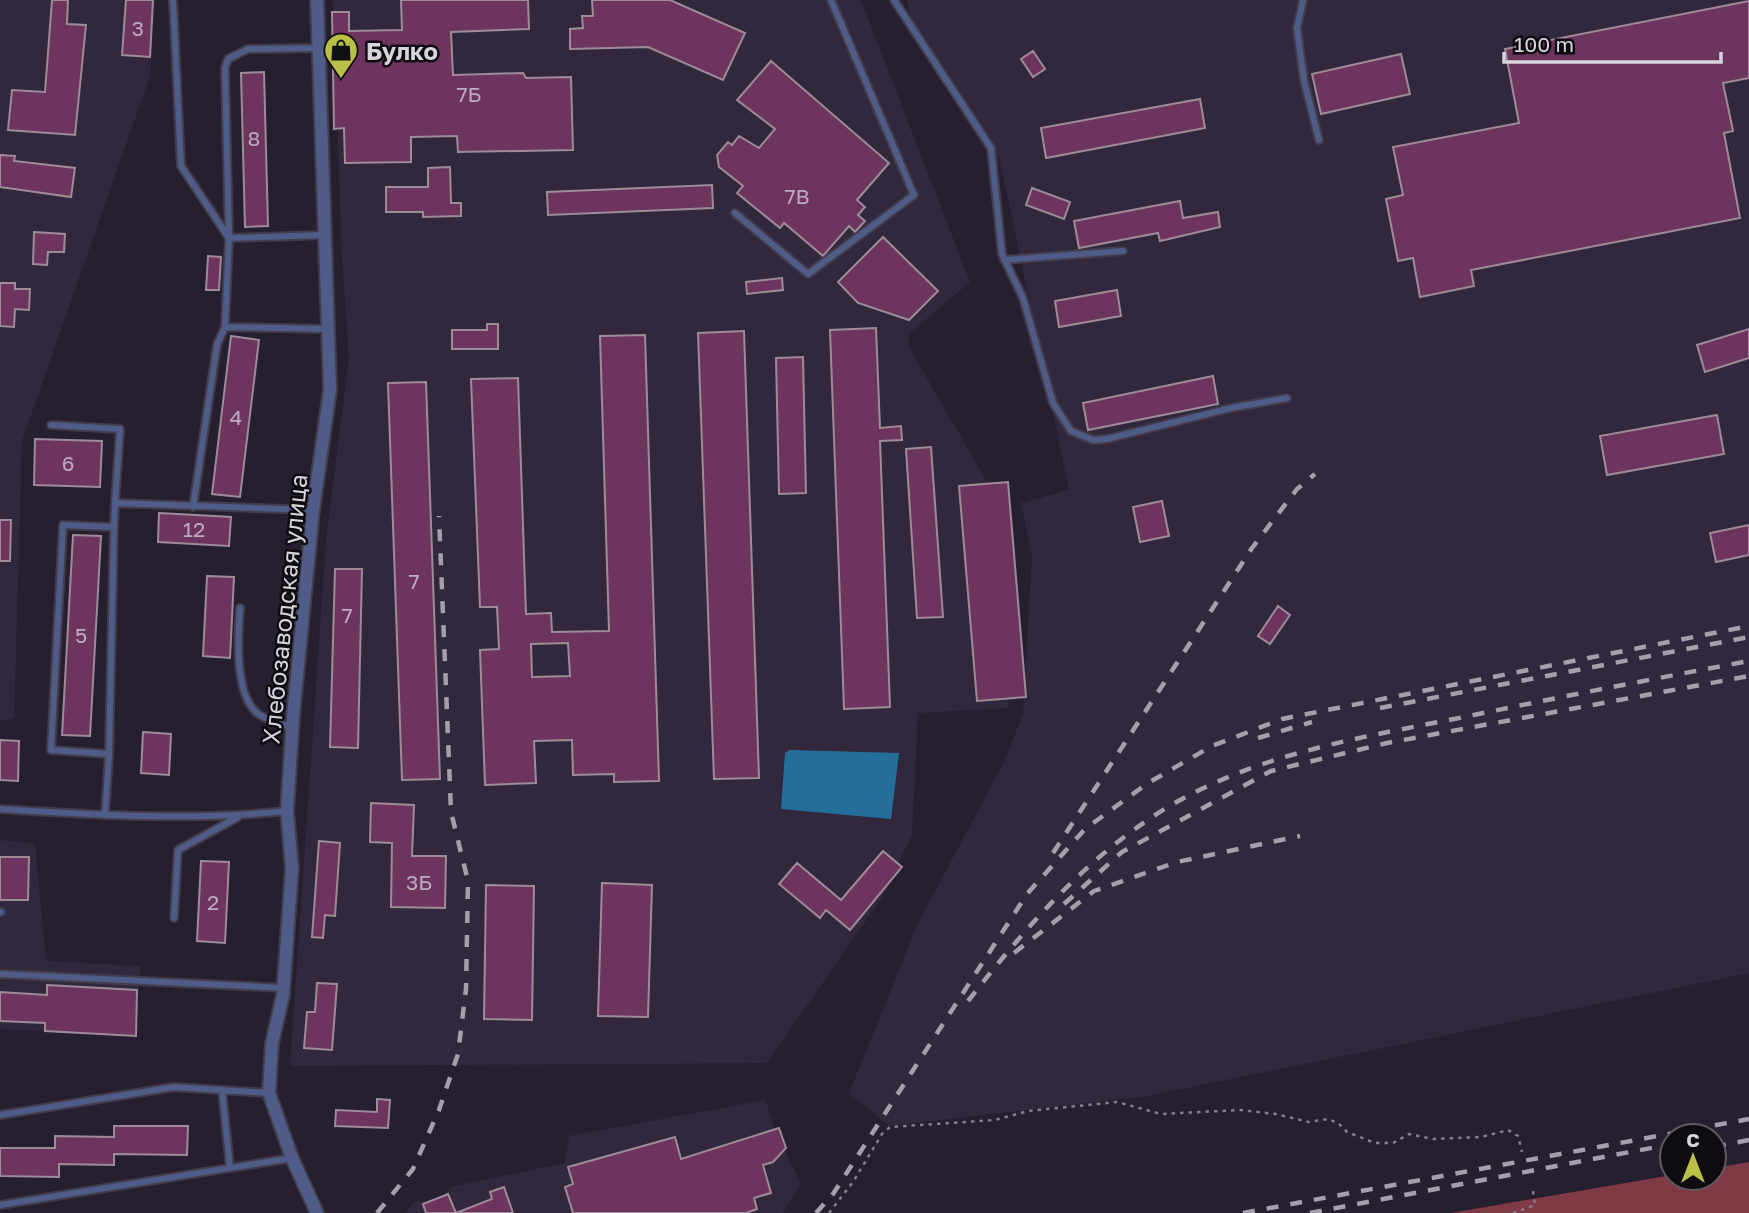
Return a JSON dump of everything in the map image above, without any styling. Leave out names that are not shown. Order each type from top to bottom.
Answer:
[{"type":"street","name":"Хлебозаводская улица","points":[[317,0],[327,235],[330,390],[313,510],[292,728],[287,811],[292,868],[284,988],[272,1043],[269,1093],[292,1158],[317,1213]]},
{"type":"lane","points":[[173,0],[181,166],[229,238]]},
{"type":"lane","points":[[735,213],[808,274],[914,195],[831,0]]},
{"type":"lane","points":[[894,0],[991,148],[1004,260],[1023,298],[1053,403],[1070,431],[1093,440],[1107,439],[1231,408],[1287,398]]},
{"type":"lane","points":[[1303,0],[1297,28],[1304,81],[1319,140]]},
{"type":"lane","points":[[193,507],[217,345],[225,327],[229,238],[225,68],[228,59],[248,49],[319,48]]},
{"type":"lane","points":[[229,238],[327,235]]},
{"type":"lane","points":[[1004,260],[1123,251]]},
{"type":"lane","points":[[225,327],[329,329]]},
{"type":"lane","points":[[51,425],[120,429],[114,527],[105,816]]},
{"type":"lane","points":[[115,503],[313,510]]},
{"type":"lane","points":[[109,754],[51,750],[63,525],[114,527]]},
{"type":"lane","points":[[240,608],[236,660],[248,696],[256,713],[292,728]]},
{"type":"lane","points":[[0,809],[105,816],[239,816],[287,811]]},
{"type":"lane","points":[[174,918],[178,850],[239,816]]},
{"type":"lane","points":[[0,974],[284,988]]},
{"type":"lane","points":[[0,1115],[174,1087],[269,1093]]},
{"type":"lane","points":[[222,1090],[230,1168]]},
{"type":"lane","points":[[0,1205],[292,1158]]},
{"type":"path","points":[[829,1213],[853,1182],[882,1134],[890,1127],[995,1120],[1028,1111],[1117,1102],[1161,1114],[1240,1110],[1276,1114],[1309,1122],[1328,1119],[1354,1135],[1387,1143],[1409,1134],[1433,1139],[1481,1137],[1508,1130],[1518,1136],[1522,1152]]},
{"type":"path","points":[[1513,1213],[1535,1205],[1533,1191]]},
{"type":"shaded area","points":[[0,0],[155,0],[150,76],[22,441],[14,719],[0,720]]},
{"type":"shaded area","points":[[333,0],[861,0],[970,282],[909,334],[909,347],[1001,506],[1009,708],[918,713],[912,835],[881,899],[767,1063],[290,1066],[326,541],[349,359],[342,258]]},
{"type":"shaded area","points":[[907,0],[1749,0],[1749,973],[1148,1096],[889,1126],[849,1093],[918,923],[1004,762],[1023,714],[1032,557],[1021,503],[1069,490],[1000,161],[912,34]]},
{"type":"shaded area","points":[[0,840],[35,844],[46,961],[140,966],[136,1036],[0,1029]]},
{"type":"shaded area","points":[[766,1100],[775,1131],[801,1184],[783,1213],[406,1213],[415,1201],[439,1201],[450,1187],[565,1163],[569,1136]]},
{"type":"shaded area","points":[[1749,1162],[1749,1213],[1451,1213],[1658,1177],[1658,1192],[1728,1192],[1728,1166]]},
{"type":"water","points":[[789,750],[899,753],[891,819],[781,809],[785,753]]},
{"type":"building","points":[[52,0],[68,0],[67,24],[86,25],[75,135],[8,130],[12,90],[45,92]]},
{"type":"building","points":[[126,0],[153,0],[150,57],[122,55]]},
{"type":"building","points":[[401,0],[528,0],[529,29],[451,32],[453,75],[523,73],[526,78],[571,77],[573,150],[458,152],[457,136],[411,137],[411,162],[345,163],[344,128],[334,129],[332,12],[349,12],[349,31],[402,30]]},
{"type":"building","points":[[592,0],[670,0],[745,33],[723,80],[648,47],[570,49],[570,29],[583,28],[582,16],[593,16]]},
{"type":"building","points":[[1749,1],[1749,78],[1723,83],[1733,131],[1724,133],[1740,218],[1471,270],[1474,286],[1420,297],[1413,258],[1398,261],[1386,199],[1403,195],[1393,147],[1519,123],[1505,49]]},
{"type":"building","points":[[1033,51],[1045,69],[1033,77],[1021,59]]},
{"type":"building","points":[[1401,54],[1410,94],[1321,114],[1312,74]]},
{"type":"building","points":[[771,61],[889,163],[857,200],[865,207],[858,215],[865,221],[855,232],[849,226],[823,256],[784,223],[780,228],[737,193],[743,186],[719,167],[717,155],[728,142],[732,145],[739,136],[759,148],[775,129],[737,100]]},
{"type":"building","points":[[264,72],[268,226],[245,227],[241,73]]},
{"type":"building","points":[[1200,99],[1205,128],[1046,158],[1041,128]]},
{"type":"building","points":[[0,155],[15,156],[14,161],[75,168],[71,197],[0,187]]},
{"type":"building","points":[[450,167],[451,203],[461,203],[461,216],[423,217],[423,212],[386,212],[386,187],[428,187],[428,168]]},
{"type":"building","points":[[712,185],[713,208],[548,215],[547,192]]},
{"type":"building","points":[[1032,188],[1070,202],[1064,219],[1026,205]]},
{"type":"building","points":[[1180,201],[1183,218],[1218,212],[1220,227],[1160,241],[1158,233],[1079,248],[1074,221]]},
{"type":"building","points":[[34,232],[65,234],[64,252],[48,252],[47,265],[33,264]]},
{"type":"building","points":[[883,237],[938,291],[909,320],[858,303],[838,282]]},
{"type":"building","points":[[208,256],[221,257],[219,290],[206,290]]},
{"type":"building","points":[[782,278],[783,290],[747,294],[746,282]]},
{"type":"building","points":[[0,283],[15,283],[15,289],[30,289],[29,310],[15,309],[14,327],[0,326]]},
{"type":"building","points":[[1117,290],[1121,316],[1059,327],[1055,301]]},
{"type":"building","points":[[487,324],[498,324],[498,349],[452,349],[452,330],[487,330]]},
{"type":"building","points":[[876,328],[880,428],[901,426],[902,440],[880,441],[890,707],[844,709],[830,330]]},
{"type":"building","points":[[1749,329],[1749,358],[1705,372],[1697,345]]},
{"type":"building","points":[[744,331],[759,778],[714,779],[698,333]]},
{"type":"building","points":[[645,335],[659,781],[614,782],[614,774],[573,775],[572,740],[534,741],[536,783],[485,785],[480,650],[499,649],[497,607],[480,607],[471,379],[518,378],[526,614],[551,613],[552,632],[609,631],[600,336]],"holes":[[[568,643],[570,676],[532,677],[531,644]]]},
{"type":"building","points":[[231,336],[259,340],[240,497],[212,494]]},
{"type":"building","points":[[803,357],[806,493],[779,494],[776,358]]},
{"type":"building","points":[[1213,376],[1218,404],[1088,430],[1083,403]]},
{"type":"building","points":[[426,382],[440,779],[402,780],[388,383]]},
{"type":"building","points":[[1717,415],[1724,454],[1607,475],[1600,436]]},
{"type":"building","points":[[35,439],[102,441],[100,487],[34,485]]},
{"type":"building","points":[[931,447],[943,617],[917,618],[906,449]]},
{"type":"building","points":[[1008,482],[1026,697],[977,701],[959,486]]},
{"type":"building","points":[[1162,501],[1169,536],[1140,542],[1133,507]]},
{"type":"building","points":[[159,513],[231,517],[229,546],[158,542]]},
{"type":"building","points":[[0,520],[11,520],[10,561],[0,561]]},
{"type":"building","points":[[1749,525],[1749,555],[1716,562],[1710,533]]},
{"type":"building","points":[[73,535],[101,536],[90,736],[62,735]]},
{"type":"building","points":[[335,569],[362,569],[358,748],[330,747]]},
{"type":"building","points":[[207,576],[234,577],[230,658],[203,656]]},
{"type":"building","points":[[1278,606],[1290,615],[1270,644],[1258,636]]},
{"type":"building","points":[[143,732],[171,734],[169,775],[141,773]]},
{"type":"building","points":[[0,740],[19,741],[18,781],[0,780]]},
{"type":"building","points":[[371,803],[414,805],[412,856],[446,856],[445,908],[391,907],[392,843],[370,842]]},
{"type":"building","points":[[319,841],[340,843],[335,916],[325,915],[323,938],[312,937]]},
{"type":"building","points":[[883,851],[902,867],[850,930],[826,910],[820,918],[779,884],[797,863],[841,900]]},
{"type":"building","points":[[0,857],[29,857],[28,900],[0,900]]},
{"type":"building","points":[[201,861],[229,862],[225,943],[197,941]]},
{"type":"building","points":[[602,883],[652,885],[648,1017],[598,1016]]},
{"type":"building","points":[[486,885],[534,886],[532,1020],[484,1019]]},
{"type":"building","points":[[317,983],[337,984],[332,1050],[304,1048],[307,1012],[315,1012]]},
{"type":"building","points":[[47,985],[137,990],[136,1036],[45,1031],[45,1023],[0,1021],[0,992],[47,995]]},
{"type":"building","points":[[377,1099],[390,1100],[388,1128],[335,1126],[336,1110],[377,1112]]},
{"type":"building","points":[[114,1126],[188,1126],[187,1155],[114,1154],[114,1165],[59,1164],[59,1177],[0,1176],[0,1148],[55,1148],[55,1136],[114,1137]]},
{"type":"building","points":[[779,1128],[786,1148],[773,1162],[763,1165],[771,1193],[754,1198],[757,1209],[746,1213],[573,1213],[565,1187],[573,1184],[568,1167],[675,1137],[681,1159]]},
{"type":"building","points":[[504,1187],[513,1213],[456,1213],[492,1199],[490,1192]]},
{"type":"building","points":[[448,1194],[456,1213],[426,1213],[423,1204]]},
{"type":"railway","points":[[1053,853],[1252,548],[1297,489],[1315,474]]},
{"type":"railway","points":[[377,1213],[413,1169],[439,1110],[458,1054],[466,989],[468,881],[451,812],[439,516]]},
{"type":"railway","points":[[816,1213],[833,1194],[1027,894],[1085,829],[1148,783],[1212,746],[1282,719],[1749,626]]},
{"type":"railway","points":[[1380,708],[1749,637]]},
{"type":"railway","points":[[968,1001],[1035,920],[1084,870],[1139,826],[1202,789],[1273,761],[1346,741],[1749,661]]},
{"type":"railway","points":[[1064,904],[1122,852],[1271,771],[1387,743],[1749,676]]},
{"type":"railway","points":[[1258,738],[1312,722]]},
{"type":"railway","points":[[1014,953],[1094,891],[1177,862],[1300,836]]},
{"type":"railway","points":[[1243,1213],[1749,1119]]},
{"type":"railway","points":[[1728,1144],[1749,1140]]},
{"type":"railway","points":[[1310,1213],[1658,1147]]},
{"type":"place","name":"Булко","points":[[341,80]]}]
